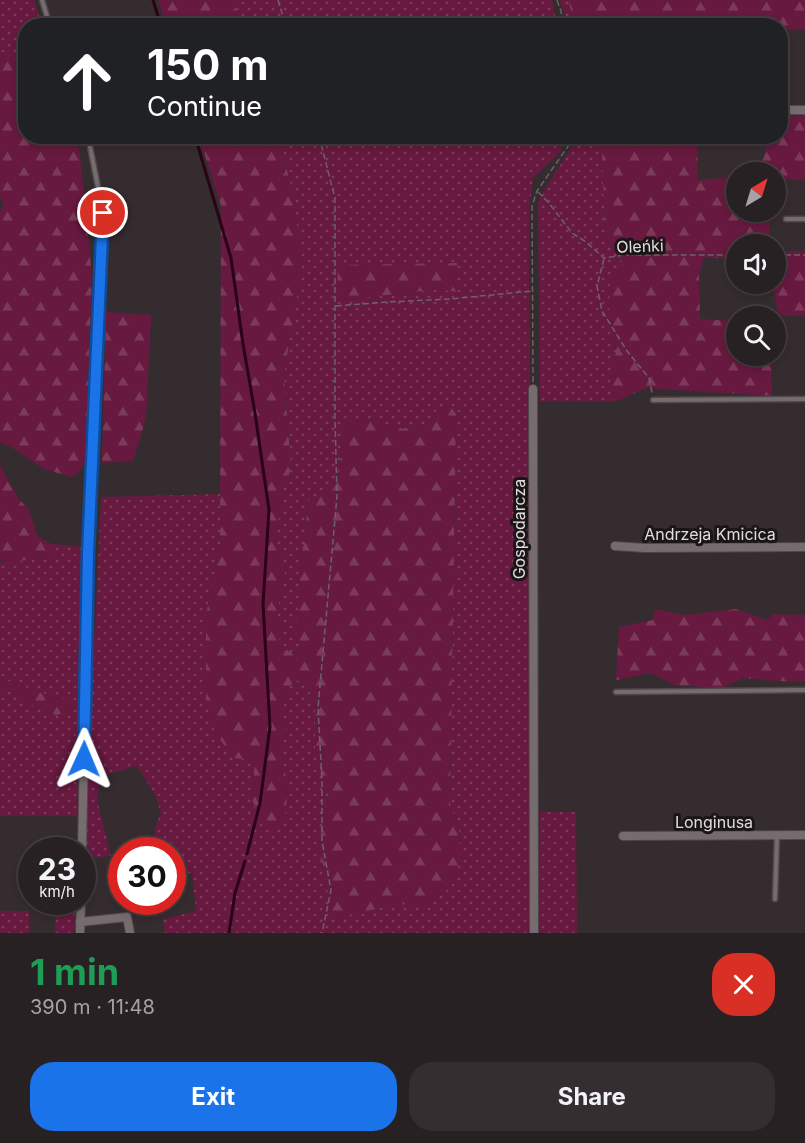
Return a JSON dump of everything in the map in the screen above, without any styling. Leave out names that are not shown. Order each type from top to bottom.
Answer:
[{"type":"street","points":[[788,110],[805,110]]},
{"type":"street","name":"Gospodarcza","points":[[532,389],[534,933]]},
{"type":"street","name":"Andrzeja Kmicica","points":[[615,546],[645,548],[805,547]]},
{"type":"street","points":[[82,837],[88,553]]},
{"type":"street","name":"Longinusa","points":[[623,836],[805,835]]},
{"type":"street","points":[[80,915],[80,933]]},
{"type":"street","points":[[80,922],[127,917],[130,933]]},
{"type":"lane","points":[[42,0],[48,18]]},
{"type":"lane","points":[[88,553],[103,213],[90,144]]},
{"type":"lane","points":[[786,219],[805,219]]},
{"type":"lane","points":[[653,400],[805,399]]},
{"type":"lane","points":[[616,692],[805,690]]},
{"type":"lane","points":[[775,899],[777,835]]},
{"type":"path","points":[[278,0],[284,18]]},
{"type":"path","points":[[557,0],[562,18]]},
{"type":"path","points":[[321,144],[335,198],[337,496],[318,708],[322,781],[322,841],[331,890],[322,933]]},
{"type":"path","points":[[532,389],[532,206],[537,191],[570,144]]},
{"type":"path","name":"Oleńki","points":[[537,191],[572,233],[604,258],[624,255],[726,255]]},
{"type":"path","points":[[786,255],[805,255]]},
{"type":"path","points":[[604,258],[597,286],[602,311],[627,351],[649,378],[653,400]]},
{"type":"path","points":[[336,306],[533,291]]},
{"type":"green space","points":[[0,0],[34,0],[40,18],[18,18],[18,58],[0,57]]},
{"type":"green space","points":[[159,0],[232,0],[239,18],[163,18]]},
{"type":"green space","points":[[232,0],[552,0],[556,18],[239,18]]},
{"type":"green space","points":[[560,0],[568,0],[573,18],[565,18]]},
{"type":"green space","points":[[568,0],[805,0],[805,29],[788,30],[788,18],[573,18]]},
{"type":"green space","points":[[0,57],[18,58],[18,144],[77,144],[80,156],[92,276],[85,463],[72,477],[44,469],[0,442],[0,212],[4,205],[0,198]]},
{"type":"green space","points":[[805,115],[805,180],[786,179],[786,162],[762,162],[766,144],[788,144],[788,116]]},
{"type":"green space","points":[[201,144],[281,144],[293,195],[302,266],[284,374],[291,469],[283,489],[276,540],[285,571],[277,612],[282,632],[278,642],[284,649],[299,655],[302,645],[295,631],[300,595],[299,563],[307,532],[306,503],[339,481],[343,423],[372,420],[404,429],[430,423],[436,411],[449,405],[456,414],[450,803],[459,830],[460,856],[456,881],[429,906],[398,904],[331,919],[326,876],[318,848],[329,795],[315,754],[315,701],[301,678],[290,686],[282,711],[286,731],[280,746],[288,788],[285,818],[277,829],[261,824],[252,799],[255,760],[234,758],[215,733],[206,700],[206,615],[220,544],[221,206]]},
{"type":"green space","points":[[281,144],[562,144],[561,151],[533,178],[529,211],[532,933],[165,933],[163,919],[196,911],[192,873],[186,874],[186,837],[156,837],[154,830],[161,813],[155,795],[137,766],[101,776],[97,799],[108,844],[108,856],[96,858],[96,837],[85,837],[101,497],[220,494],[220,544],[206,615],[215,733],[234,757],[255,760],[252,799],[288,788],[280,746],[286,731],[282,711],[290,686],[301,678],[315,701],[316,754],[329,795],[318,848],[326,876],[331,918],[398,903],[429,906],[459,830],[450,804],[456,414],[449,405],[436,411],[430,423],[404,429],[372,420],[343,423],[339,481],[306,503],[307,532],[299,563],[302,645],[299,655],[284,649],[278,642],[282,632],[277,612],[285,571],[276,540],[283,489],[291,469],[284,374],[302,266],[293,195]],"holes":[[[338,265],[391,265],[456,292],[439,289],[345,300]]]},
{"type":"green space","points":[[573,144],[602,144],[605,237],[623,264],[610,283],[609,327],[616,351],[610,384],[615,402],[540,401],[538,203]]},
{"type":"green space","points":[[602,144],[697,144],[698,180],[726,178],[726,222],[769,222],[769,234],[726,234],[726,258],[704,258],[699,274],[700,319],[726,320],[726,366],[771,366],[772,396],[646,388],[615,402],[610,384],[616,351],[609,327],[610,283],[623,264],[605,237]]},
{"type":"green space","points":[[786,251],[805,251],[805,316],[786,316],[786,306],[776,306],[775,294],[786,294]]},
{"type":"green space","points":[[457,263],[457,292],[439,289],[345,300],[337,297],[338,265]]},
{"type":"green space","points":[[106,312],[151,315],[146,418],[133,461],[102,463]]},
{"type":"green space","points":[[0,465],[18,498],[29,510],[38,537],[52,544],[52,557],[10,562],[0,560]]},
{"type":"green space","points":[[52,544],[85,547],[79,703],[38,692],[0,678],[0,561],[52,557]]},
{"type":"green space","points":[[655,609],[685,615],[736,609],[767,620],[773,614],[805,615],[805,682],[743,678],[722,688],[675,685],[651,673],[616,680],[619,627],[653,620]]},
{"type":"green space","points":[[0,678],[38,692],[79,703],[79,709],[56,715],[35,707],[16,693],[0,688]]},
{"type":"green space","points":[[0,688],[16,693],[35,707],[56,715],[79,709],[77,816],[0,816]]},
{"type":"green space","points":[[540,812],[576,812],[577,933],[537,933]]},
{"type":"green space","points":[[0,911],[18,911],[18,915],[29,915],[29,933],[0,933]]},
{"type":"green space","points":[[55,915],[75,915],[74,933],[55,933]]},
{"type":"waterway","points":[[153,0],[159,18]]},
{"type":"waterway","points":[[197,144],[231,258],[269,510],[263,604],[270,727],[260,803],[247,854]]},
{"type":"waterway","points":[[229,933],[235,893],[245,861]]},
{"type":"route","points":[[84,759],[88,553],[103,213]]}]
